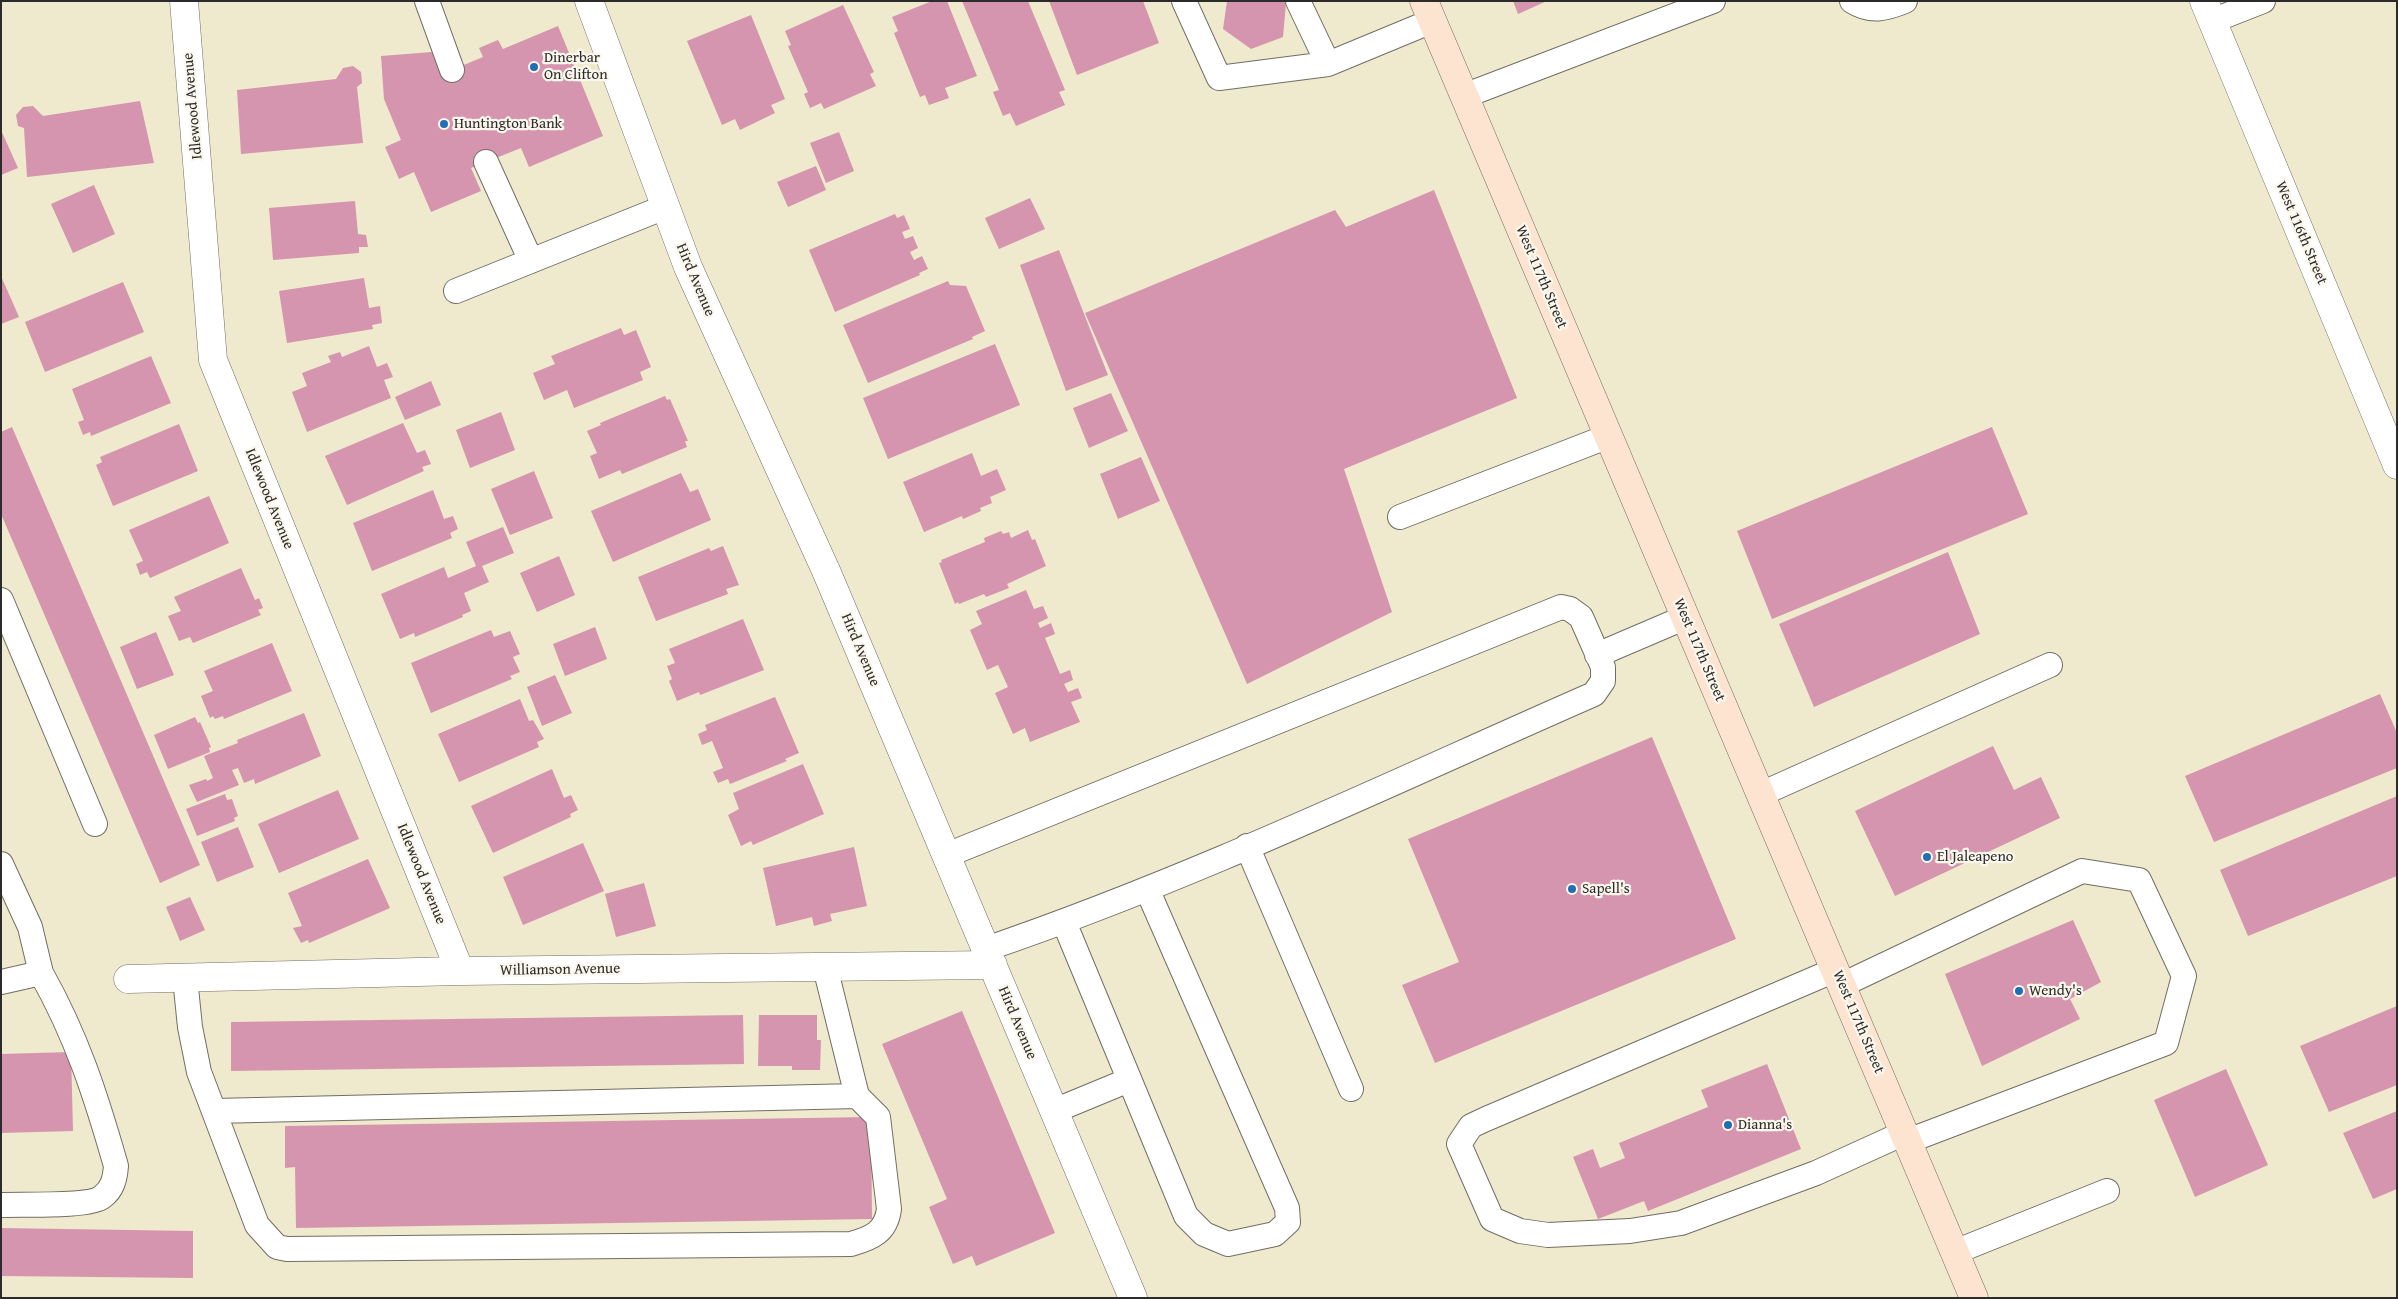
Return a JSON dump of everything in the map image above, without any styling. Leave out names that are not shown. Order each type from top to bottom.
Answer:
[{"type":"main road","name":"West 117th Street","points":[[1428,11],[1974,1298]]},
{"type":"street","name":"Idlewood Avenue","points":[[184,1],[213,360],[460,971]]},
{"type":"street","name":"Hird Avenue","points":[[589,1],[688,267],[827,573],[1133,1298]]},
{"type":"street","name":"West 116th Street","points":[[2208,11],[2397,465]]},
{"type":"street","name":"Williamson Avenue","points":[[128,979],[460,971],[825,967],[990,957]]},
{"type":"lane","points":[[427,1],[452,70]]},
{"type":"lane","points":[[1184,1],[1219,78],[1328,64],[1428,11]]},
{"type":"lane","points":[[1298,1],[1328,64]]},
{"type":"lane","points":[[1464,96],[1713,1]]},
{"type":"lane","points":[[1852,1],[1868,9],[1884,9],[1905,1]]},
{"type":"lane","points":[[2208,11],[2264,1]]},
{"type":"lane","points":[[486,162],[531,261]]},
{"type":"lane","points":[[456,291],[665,207]]},
{"type":"lane","points":[[1400,517],[1609,436]]},
{"type":"lane","points":[[1,600],[94,824]]},
{"type":"lane","points":[[947,855],[1562,607],[1570,609],[1581,617],[1598,655],[1603,667],[1603,681],[1594,694],[1248,846],[1064,922],[990,957]]},
{"type":"lane","points":[[1598,655],[1686,617]]},
{"type":"lane","points":[[1761,794],[2050,665]]},
{"type":"lane","points":[[1248,846],[1351,1090]]},
{"type":"lane","points":[[1,864],[30,927],[41,973],[69,1025],[84,1060],[116,1166],[115,1182],[102,1198],[84,1202],[1,1205]]},
{"type":"lane","points":[[2082,871],[2139,880],[2184,976],[2166,1043],[1906,1137],[1681,1223],[1630,1232],[1548,1234],[1520,1231],[1492,1220],[1459,1144],[1471,1126],[1839,978],[2082,871]]},
{"type":"lane","points":[[1064,922],[1186,1216],[1204,1234],[1228,1244],[1275,1234],[1288,1222],[1287,1208],[1147,889]]},
{"type":"lane","points":[[185,978],[190,1027],[199,1072],[257,1224],[276,1247],[287,1249],[851,1244],[868,1240],[881,1231],[887,1220],[889,1209],[878,1117],[857,1096],[825,967]]},
{"type":"lane","points":[[1,982],[41,973]]},
{"type":"lane","points":[[1054,1111],[1129,1080]]},
{"type":"lane","points":[[214,1111],[857,1096]]},
{"type":"lane","points":[[1955,1252],[2108,1191]]},
{"type":"building","points":[[932,1],[947,1],[977,76],[945,88],[949,98],[929,105],[925,95],[920,97],[894,33],[898,31],[892,17]]},
{"type":"building","points":[[962,1],[1028,1],[1065,90],[1059,92],[1065,105],[1016,126],[1010,113],[1003,116],[993,92],[999,90]]},
{"type":"building","points":[[1049,1],[1143,1],[1159,43],[1077,75]]},
{"type":"building","points":[[1227,1],[1283,1],[1286,3],[1283,37],[1251,49],[1223,29]]},
{"type":"building","points":[[1513,1],[1547,1],[1518,14]]},
{"type":"building","points":[[843,5],[874,72],[870,74],[876,86],[824,109],[821,103],[810,108],[804,94],[808,92],[788,46],[791,45],[785,31]]},
{"type":"building","points":[[751,15],[785,99],[771,105],[775,113],[740,130],[735,119],[722,125],[687,41]]},
{"type":"building","points":[[558,26],[603,136],[529,167],[521,148],[471,168],[481,191],[431,212],[414,172],[399,179],[385,147],[401,140],[384,99],[381,56],[432,52],[442,74],[483,57],[479,48],[498,40],[503,49]]},
{"type":"building","points":[[353,66],[361,72],[362,83],[357,87],[363,143],[241,154],[237,90],[336,79],[343,68]]},
{"type":"building","points":[[140,101],[154,163],[27,177],[24,128],[18,126],[16,115],[23,107],[33,106],[43,116]]},
{"type":"building","points":[[1,130],[18,168],[1,175]]},
{"type":"building","points":[[839,132],[854,171],[826,183],[810,143]]},
{"type":"building","points":[[816,166],[826,190],[788,207],[777,182]]},
{"type":"building","points":[[94,185],[115,234],[73,253],[51,204]]},
{"type":"building","points":[[1434,190],[1517,398],[1344,469],[1392,612],[1247,684],[1085,313],[1335,210],[1346,227]]},
{"type":"building","points":[[1030,198],[1045,229],[999,249],[985,218]]},
{"type":"building","points":[[355,201],[358,234],[366,235],[368,247],[359,247],[359,253],[273,260],[269,208]]},
{"type":"building","points":[[895,214],[897,218],[904,215],[910,229],[902,232],[905,239],[913,236],[918,248],[910,252],[914,260],[922,256],[928,269],[919,273],[920,275],[835,312],[809,250]]},
{"type":"building","points":[[1059,250],[1108,375],[1066,391],[1020,265]]},
{"type":"building","points":[[1,276],[19,317],[1,324]]},
{"type":"building","points":[[364,278],[369,308],[380,306],[382,323],[372,325],[373,329],[287,343],[279,291]]},
{"type":"building","points":[[948,281],[950,285],[966,286],[985,331],[972,337],[973,339],[868,383],[843,325]]},
{"type":"building","points":[[123,282],[144,332],[45,372],[25,322]]},
{"type":"building","points":[[621,328],[624,335],[636,330],[651,367],[640,372],[643,380],[574,408],[567,390],[544,400],[533,373],[555,364],[551,356]]},
{"type":"building","points":[[995,344],[1020,405],[888,459],[863,398]]},
{"type":"building","points":[[369,346],[377,367],[387,363],[393,377],[384,380],[391,398],[307,432],[292,392],[307,386],[302,373],[331,362],[328,356],[340,352],[342,357]]},
{"type":"building","points":[[151,356],[171,403],[91,436],[90,432],[83,435],[78,422],[84,420],[72,389]]},
{"type":"building","points":[[431,381],[441,405],[405,420],[395,397]]},
{"type":"building","points":[[1111,393],[1128,431],[1089,448],[1073,408]]},
{"type":"building","points":[[665,396],[667,400],[670,399],[688,441],[685,441],[687,447],[622,474],[620,470],[599,479],[590,456],[597,453],[587,431],[601,425],[600,423]]},
{"type":"building","points":[[501,412],[515,450],[470,468],[456,430]]},
{"type":"building","points":[[403,423],[417,453],[425,450],[431,464],[422,467],[424,471],[347,505],[325,456]]},
{"type":"building","points":[[179,424],[198,471],[113,506],[96,465],[102,462],[100,457]]},
{"type":"building","points":[[12,427],[200,865],[160,883],[1,514],[1,432]]},
{"type":"building","points":[[1992,427],[2028,514],[1772,619],[1737,531]]},
{"type":"building","points":[[972,453],[981,476],[997,469],[1006,490],[990,497],[992,503],[980,508],[981,511],[963,519],[962,516],[924,532],[903,482]]},
{"type":"building","points":[[1141,457],[1160,501],[1118,519],[1100,474]]},
{"type":"building","points":[[534,471],[553,518],[510,535],[491,489]]},
{"type":"building","points":[[681,473],[690,492],[698,489],[711,520],[613,562],[591,511]]},
{"type":"building","points":[[433,490],[444,519],[453,516],[458,529],[450,533],[452,538],[372,571],[353,523]]},
{"type":"building","points":[[209,496],[229,543],[150,578],[147,572],[140,575],[136,564],[143,561],[129,530]]},
{"type":"building","points":[[503,527],[514,553],[482,566],[489,582],[464,593],[471,611],[462,615],[463,617],[415,637],[414,633],[400,639],[381,594],[444,567],[448,578],[476,566],[466,542]]},
{"type":"building","points":[[1028,530],[1032,540],[1035,539],[1046,566],[1007,584],[1009,588],[986,597],[984,594],[955,604],[939,563],[942,562],[941,560],[985,542],[984,538],[1001,531],[1003,534],[1009,532],[1011,538]]},
{"type":"building","points":[[723,546],[739,585],[726,589],[728,594],[656,621],[638,577],[709,548],[711,551]]},
{"type":"building","points":[[1948,552],[1980,634],[1814,707],[1779,624]]},
{"type":"building","points":[[559,556],[575,595],[537,612],[520,573]]},
{"type":"building","points":[[241,568],[255,600],[259,598],[263,608],[258,610],[261,615],[193,643],[190,637],[179,641],[168,616],[181,611],[174,597]]},
{"type":"building","points":[[1026,590],[1034,609],[1043,606],[1048,618],[1038,623],[1040,628],[1051,623],[1055,634],[1045,638],[1060,674],[1070,670],[1073,680],[1064,684],[1068,692],[1078,688],[1082,698],[1071,702],[1080,722],[1030,742],[1025,728],[1013,734],[995,693],[1008,687],[998,665],[987,670],[970,630],[982,624],[976,611]]},
{"type":"building","points":[[743,619],[764,670],[700,695],[699,692],[677,701],[669,681],[672,679],[667,666],[675,663],[669,649]]},
{"type":"building","points":[[595,627],[607,659],[565,676],[553,644]]},
{"type":"building","points":[[491,630],[494,637],[510,631],[520,654],[513,657],[520,672],[510,676],[512,679],[431,713],[411,663]]},
{"type":"building","points":[[156,632],[174,675],[137,689],[120,647]]},
{"type":"building","points":[[272,643],[292,691],[224,719],[223,716],[215,719],[213,716],[210,718],[201,696],[213,691],[204,671]]},
{"type":"building","points":[[555,675],[572,713],[542,726],[527,687]]},
{"type":"building","points":[[2380,694],[2397,733],[2397,768],[2214,842],[2185,776]]},
{"type":"building","points":[[775,697],[799,753],[785,759],[787,761],[730,784],[728,779],[718,783],[713,772],[723,768],[712,741],[702,745],[698,734],[707,730],[705,725]]},
{"type":"building","points":[[520,699],[529,721],[533,720],[544,739],[537,742],[539,747],[459,782],[438,734]]},
{"type":"building","points":[[304,713],[321,756],[255,784],[254,779],[244,783],[238,768],[232,770],[239,785],[197,802],[189,785],[213,778],[204,756],[238,743],[237,740]]},
{"type":"building","points":[[195,717],[198,723],[200,722],[211,747],[209,748],[210,752],[168,769],[154,735]]},
{"type":"building","name":"Sapell's","points":[[1652,737],[1736,939],[1435,1063],[1402,985],[1459,962],[1408,839]]},
{"type":"building","name":"El Jaleapeno","points":[[1993,746],[2014,790],[2041,777],[2060,818],[1895,896],[1855,811]]},
{"type":"building","points":[[803,764],[824,814],[753,845],[751,841],[741,846],[728,815],[739,809],[733,793]]},
{"type":"building","points":[[552,769],[564,798],[571,795],[578,810],[570,814],[571,817],[493,853],[471,806]]},
{"type":"building","points":[[338,790],[359,839],[279,873],[258,824]]},
{"type":"building","points":[[225,794],[227,800],[232,799],[238,816],[234,818],[235,821],[197,836],[186,809]]},
{"type":"building","points":[[2397,796],[2397,876],[2248,936],[2220,870]]},
{"type":"building","points":[[238,827],[254,867],[217,882],[201,842]]},
{"type":"building","points":[[583,843],[604,891],[523,925],[503,877]]},
{"type":"building","points":[[854,847],[867,906],[830,914],[832,921],[814,926],[812,917],[776,926],[763,868]]},
{"type":"building","points":[[368,859],[390,908],[309,943],[308,940],[301,943],[293,928],[302,926],[288,893]]},
{"type":"building","points":[[644,883],[656,926],[616,937],[605,894]]},
{"type":"building","points":[[190,897],[205,930],[180,941],[166,907]]},
{"type":"building","name":"Wendy's","points":[[2073,920],[2101,982],[2070,999],[2080,1019],[1982,1066],[1945,974]]},
{"type":"building","points":[[2397,1006],[2397,1085],[2329,1112],[2300,1046]]},
{"type":"building","points":[[962,1011],[1055,1233],[976,1266],[972,1256],[953,1264],[929,1207],[947,1199],[882,1044]]},
{"type":"building","points":[[743,1015],[744,1064],[231,1071],[231,1022]]},
{"type":"building","points":[[759,1015],[817,1015],[817,1040],[821,1040],[820,1070],[792,1070],[792,1066],[758,1066]]},
{"type":"building","points":[[71,1052],[73,1131],[1,1133],[1,1054]]},
{"type":"building","name":"Dianna's","points":[[1767,1064],[1801,1149],[1648,1211],[1644,1201],[1598,1219],[1573,1157],[1593,1149],[1600,1168],[1625,1158],[1619,1143],[1708,1107],[1701,1090]]},
{"type":"building","points":[[2226,1069],[2268,1165],[2195,1197],[2154,1100]]},
{"type":"building","points":[[2397,1111],[2397,1189],[2373,1199],[2343,1133]]},
{"type":"building","points":[[871,1117],[872,1219],[296,1228],[295,1167],[285,1168],[285,1126]]},
{"type":"building","points":[[1,1228],[193,1231],[193,1278],[1,1276]]},
{"type":"place","name":"Dinerbar On Clifton","points":[[534,67]]},
{"type":"place","name":"Huntington Bank","points":[[444,124]]},
{"type":"place","name":"El Jaleapeno","points":[[1927,857]]},
{"type":"place","name":"Sapell's","points":[[1572,889]]},
{"type":"place","name":"Wendy's","points":[[2019,991]]},
{"type":"place","name":"Dianna's","points":[[1728,1125]]}]
